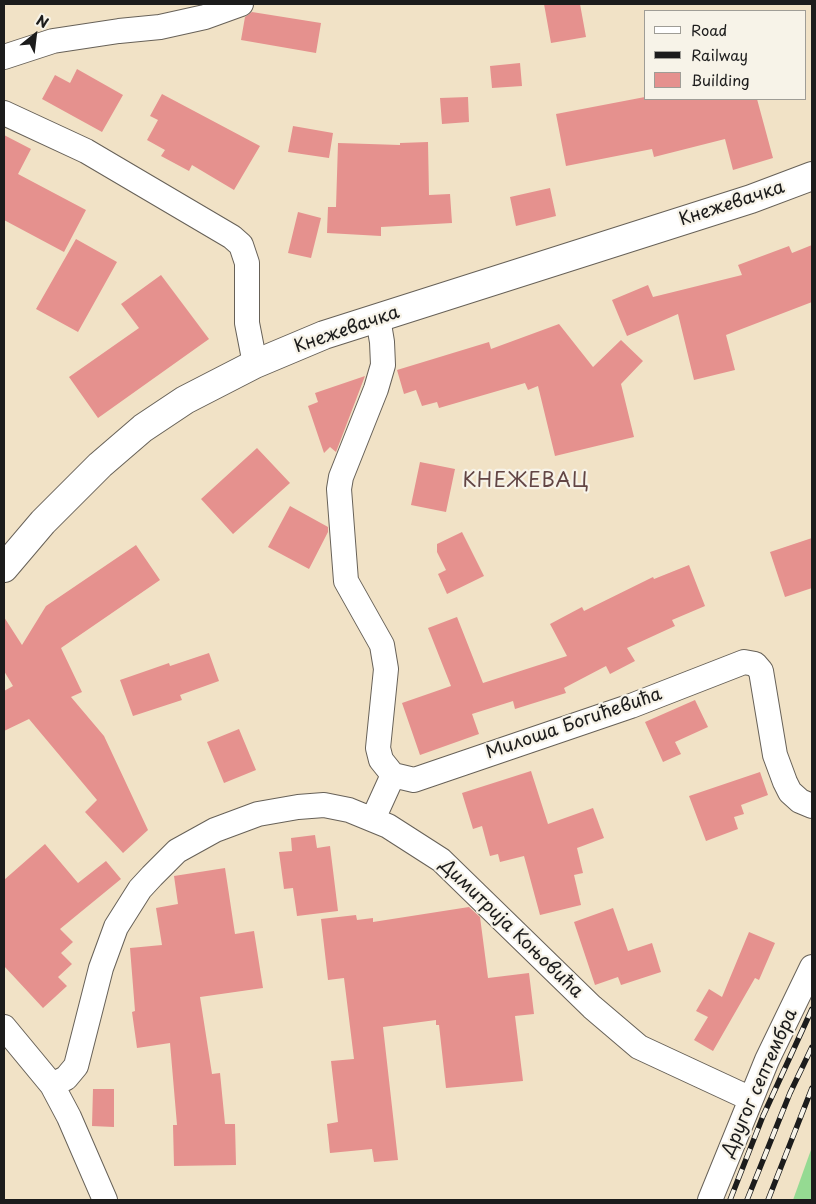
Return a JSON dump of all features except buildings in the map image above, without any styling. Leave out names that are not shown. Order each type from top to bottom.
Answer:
[{"type":"street","points":[[4,57],[53,41],[119,30],[160,27],[205,17],[241,4]]},
{"type":"street","points":[[4,113],[86,151],[232,237],[241,245],[247,263],[247,323],[255,364]]},
{"type":"street","name":"Кнежевачка","points":[[4,568],[43,522],[100,465],[143,428],[185,400],[255,364],[324,335],[751,199],[812,176]]},
{"type":"street","points":[[374,819],[393,774],[381,760],[378,748],[386,669],[382,645],[346,581],[340,489],[341,477],[376,389],[383,365],[378,318]]},
{"type":"street","name":"Милоша Богићевића","points":[[393,774],[414,780],[631,706],[744,662],[755,664],[763,679],[775,755],[784,782],[790,792],[800,801],[812,806]]},
{"type":"street","name":"Димитрија Коњовића","points":[[52,1085],[66,1078],[76,1066],[101,968],[116,927],[140,889],[177,851],[199,837],[258,814],[298,807],[324,805],[349,810],[374,819],[442,860],[592,1007],[639,1047],[751,1099]]},
{"type":"street","name":"Другог септембра","points":[[710,1200],[751,1099],[812,967]]},
{"type":"street","points":[[4,1027],[52,1085],[69,1117],[105,1200]]},
{"type":"green space","points":[[812,1147],[812,1200],[793,1200]]},
{"type":"railway","points":[[730,1200],[763,1116],[812,1009]]},
{"type":"railway","points":[[747,1200],[790,1093],[812,1047]]},
{"type":"railway","points":[[768,1200],[812,1088]]},
{"type":"district","name":"КНЕЖЕВАЦ","points":[[526,481]]}]
